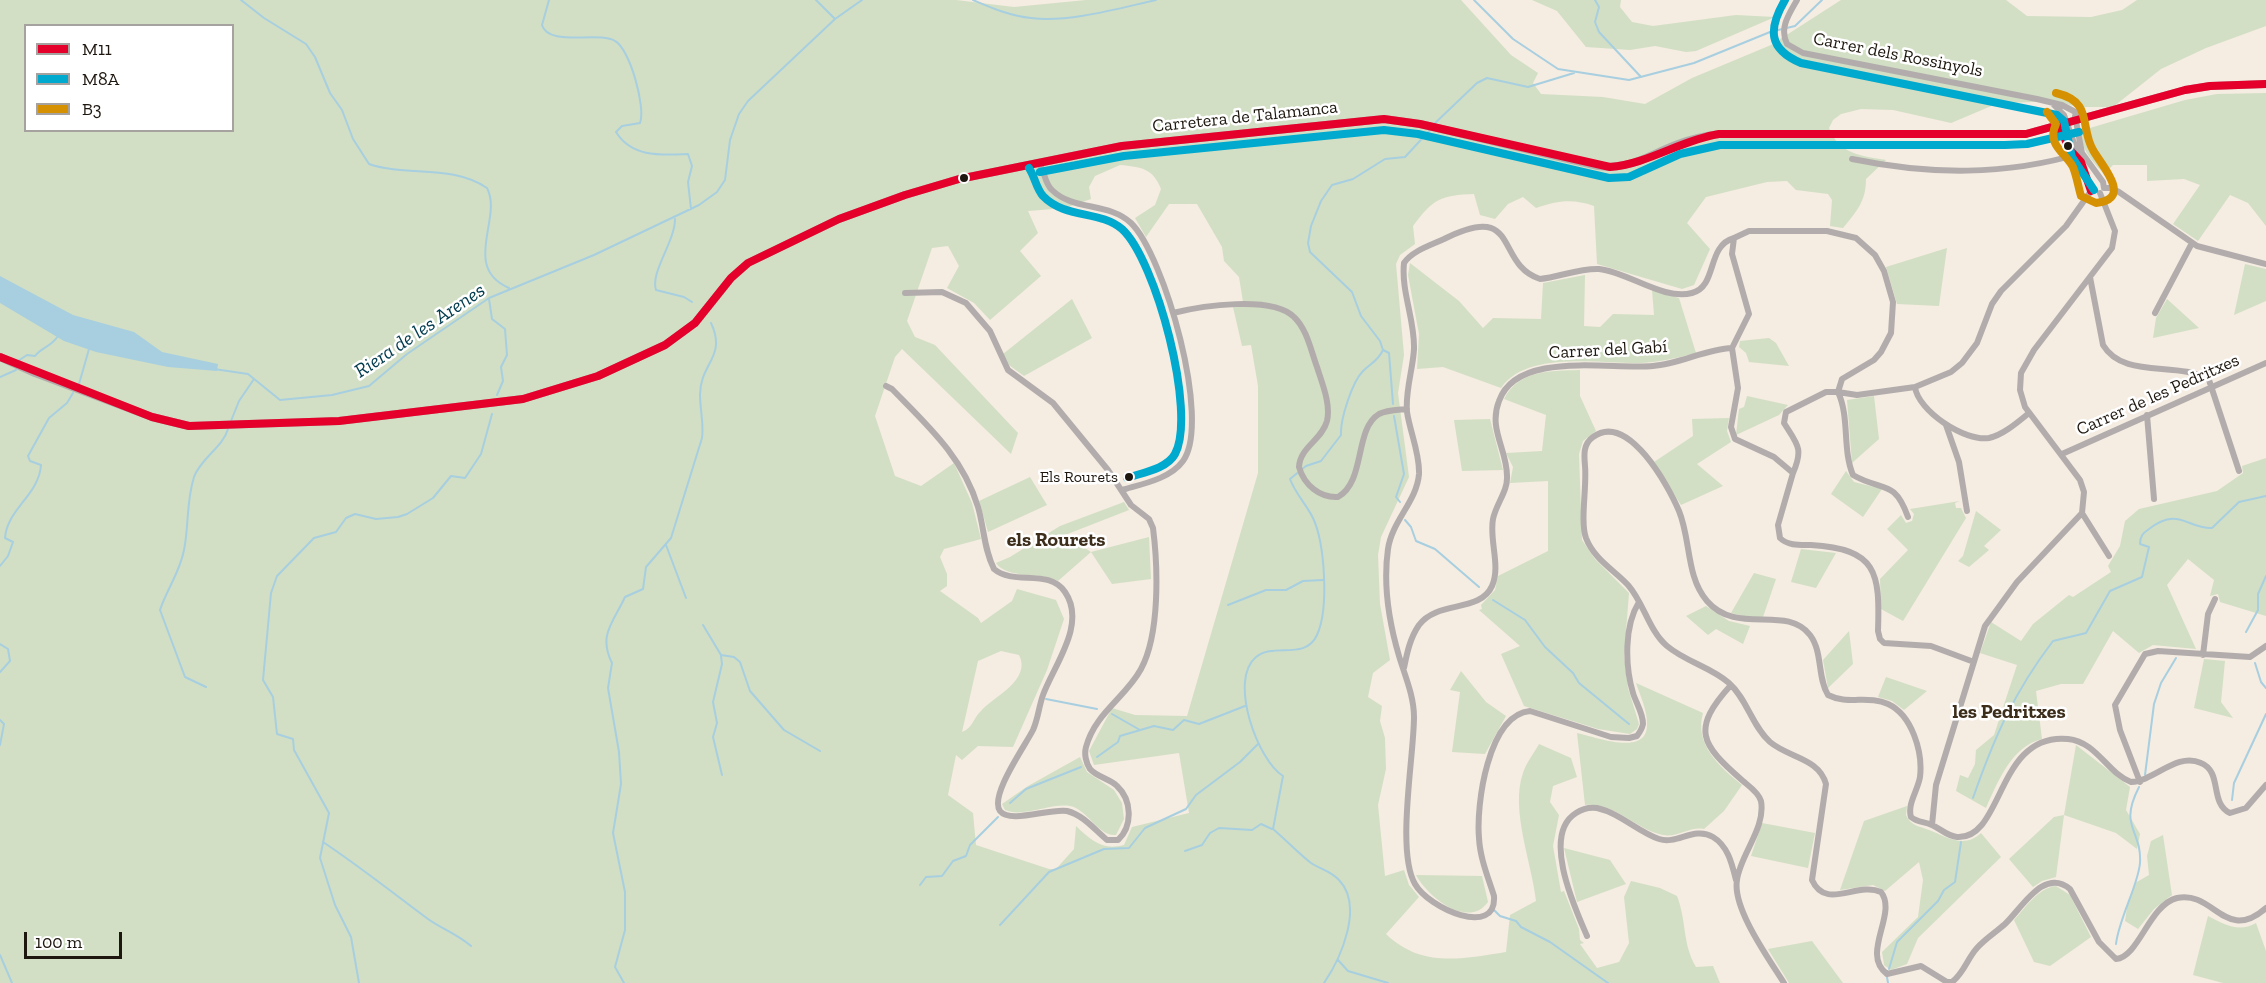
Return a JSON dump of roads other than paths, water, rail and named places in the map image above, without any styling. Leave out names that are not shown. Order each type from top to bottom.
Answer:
[{"type":"street","name":"Carrer dels Rossinyols","points":[[1797,0],[1785,23],[1784,34],[1787,44],[1803,53],[2051,102],[2065,111],[2091,118]]},
{"type":"street","name":"Carretera de Talamanca","points":[[0,357],[35,373],[142,413],[189,426],[339,421],[523,399],[598,375],[664,345],[695,323],[739,270],[799,237],[855,213],[940,184],[1122,146],[1384,119],[1420,124],[1609,168],[1626,167],[1677,144],[1719,134],[2005,135],[2054,128],[2185,90],[2210,86],[2266,84]]},
{"type":"street","points":[[1932,825],[1936,785],[1985,626],[1996,607],[2082,513],[2084,492],[2080,480],[2029,413],[2020,390],[2021,373],[2034,350],[2112,248],[2114,240],[2112,219],[2100,179],[2080,153],[2077,122],[2065,111]]},
{"type":"street","points":[[2065,111],[2090,187]]},
{"type":"street","points":[[2054,128],[2065,111]]},
{"type":"street","points":[[1852,159],[1901,168],[1982,172],[2023,167],[2080,153]]},
{"type":"street","points":[[1038,162],[1049,188],[1061,197],[1108,211],[1129,222],[1156,268],[1173,313],[1192,395],[1189,447],[1184,460],[1170,473],[1122,490]]},
{"type":"street","points":[[1974,662],[1931,646],[1884,643],[1878,631],[1876,577],[1868,562],[1835,549],[1793,544],[1780,538],[1778,525],[1800,455],[1799,447],[1784,423],[1784,415],[1826,392],[1857,395],[1916,387],[1951,372],[1962,363],[1977,343],[1998,295],[2066,226],[2094,179],[2100,179]]},
{"type":"street","points":[[2090,187],[2102,190],[2111,188],[2119,192],[2192,243],[2226,255],[2266,264]]},
{"type":"street","points":[[1639,602],[1632,616],[1629,641],[1630,675],[1643,723],[1637,736],[1629,738],[1611,736],[1530,711],[1517,714],[1497,739],[1488,764],[1479,819],[1480,849],[1495,900],[1492,908],[1485,914],[1467,916],[1446,911],[1422,893],[1410,873],[1407,843],[1414,718],[1411,696],[1390,621],[1387,566],[1391,534],[1410,500],[1419,473],[1407,409],[1414,348],[1403,273],[1404,263],[1413,255],[1461,230],[1483,226],[1496,231],[1504,238],[1526,272],[1533,277],[1540,279],[1597,269],[1666,292],[1684,294],[1693,293],[1704,284],[1717,250],[1723,242],[1749,231],[1827,231],[1856,238],[1875,255],[1884,271],[1893,302],[1890,333],[1881,352],[1874,360],[1842,379],[1838,392],[1843,406],[1848,464],[1853,475],[1891,489],[1903,503],[1908,518]]},
{"type":"street","points":[[1734,238],[1732,254],[1749,314],[1732,348],[1738,388],[1732,433],[1740,444],[1774,457],[1793,473]]},
{"type":"street","points":[[2155,313],[2192,243]]},
{"type":"street","points":[[2090,277],[2103,345],[2115,360],[2202,376],[2212,386],[2239,471]]},
{"type":"street","points":[[886,386],[892,389],[942,440],[961,466],[978,507],[994,569],[1006,576],[1054,583],[1065,591],[1071,604],[1071,626],[1065,646],[1044,693],[1033,729],[1001,788],[997,800],[1000,811],[1011,817],[1054,810],[1074,813],[1107,840],[1113,841],[1123,836],[1129,819],[1127,800],[1118,787],[1090,769],[1086,762],[1086,747],[1105,710],[1141,669],[1156,599],[1153,528],[1149,519],[1131,505],[1122,490],[1053,403],[1008,370],[990,331],[966,303],[942,292],[905,292]]},
{"type":"street","points":[[1173,313],[1202,306],[1255,305],[1281,310],[1292,315],[1299,323],[1316,366],[1327,407],[1324,429],[1304,451],[1300,462],[1302,476],[1323,495],[1338,497],[1352,480],[1372,420],[1385,412],[1407,409]]},
{"type":"street","name":"Carrer del Gabí","points":[[1403,670],[1411,641],[1425,619],[1441,610],[1479,601],[1492,586],[1495,574],[1492,521],[1508,475],[1494,422],[1499,398],[1511,382],[1528,372],[1548,368],[1653,366],[1732,348]]},
{"type":"street","name":"Carrer de les Pedritxes","points":[[2062,454],[2266,363]]},
{"type":"street","points":[[1916,387],[1920,400],[1945,424],[1966,434],[1988,438],[2004,431],[2029,413]]},
{"type":"street","points":[[2147,415],[2154,499]]},
{"type":"street","points":[[1945,424],[1959,462],[1967,511]]},
{"type":"street","points":[[2266,785],[2246,808],[2230,813],[2218,804],[2213,775],[2203,763],[2180,762],[2140,782],[2125,780],[2103,758],[2077,741],[2067,739],[2048,741],[2034,746],[2019,758],[2002,784],[1980,829],[1972,835],[1954,837],[1932,825],[1918,822],[1910,813],[1920,767],[1914,735],[1902,715],[1883,702],[1841,700],[1828,695],[1821,678],[1814,643],[1800,626],[1780,620],[1742,620],[1713,608],[1700,592],[1679,511],[1658,474],[1631,440],[1616,433],[1602,433],[1591,438],[1584,452],[1586,538],[1605,566],[1628,586],[1667,646],[1710,670],[1731,685],[1766,738],[1784,752],[1813,765],[1824,776],[1827,784],[1812,879],[1821,891],[1831,896],[1864,889],[1881,892],[1886,901],[1879,938],[1878,961],[1887,974],[1921,966],[1947,982],[1952,982],[1983,941],[2006,923],[2035,892],[2053,882],[2063,884],[2070,889],[2099,942],[2116,959],[2123,958],[2130,952],[2156,914],[2171,900],[2185,897],[2197,900],[2219,915],[2241,922],[2254,918],[2266,909]]},
{"type":"street","points":[[2082,513],[2109,556]]},
{"type":"street","points":[[2203,655],[2208,614],[2215,599]]},
{"type":"street","points":[[2140,782],[2115,714],[2115,705],[2145,654],[2158,651],[2250,657],[2266,646]]},
{"type":"street","points":[[1731,685],[1707,715],[1705,735],[1714,753],[1755,792],[1761,801],[1759,820],[1736,880]]},
{"type":"street","points":[[1587,936],[1570,897],[1559,841],[1565,823],[1583,810],[1601,810],[1659,839],[1696,832],[1710,836],[1725,849],[1736,880],[1743,911],[1784,983]]},
{"type":"water","points":[[0,276],[73,315],[134,332],[162,352],[218,364],[217,371],[168,367],[96,352],[64,341],[0,303]]},
{"type":"waterway","points":[[241,0],[264,18],[306,44],[315,57],[330,93],[342,110],[353,139],[369,164],[398,170],[459,176],[487,188],[491,200],[485,255],[488,268],[495,279],[509,288]]},
{"type":"waterway","points":[[549,0],[542,25],[546,32],[564,37],[608,38],[621,46],[635,79],[641,115],[640,123],[622,126],[616,132],[630,147],[639,151],[658,154],[688,154],[692,166],[688,182],[691,209]]},
{"type":"waterway","points":[[816,0],[835,19]]},
{"type":"waterway","name":"Riera de les Arenes","points":[[214,369],[248,374],[280,400],[332,395],[369,386],[407,354],[489,298],[594,255],[699,205],[717,192],[725,180],[730,140],[739,114],[748,101],[835,19],[862,0]]},
{"type":"waterway","name":"Riera de les Arenes","points":[[973,0],[1016,15],[1046,19],[1094,14],[1156,0]]},
{"type":"waterway","name":"Riera de les Arenes","points":[[1474,0],[1513,39],[1558,69],[1629,80],[1694,63],[1770,32],[1795,26],[1822,0]]},
{"type":"waterway","points":[[1595,0],[1599,7],[1595,22],[1599,32],[1641,77]]},
{"type":"waterway","points":[[1433,125],[1477,83],[1487,78],[1528,87],[1574,73]]},
{"type":"waterway","points":[[1324,983],[1343,946],[1350,917],[1350,904],[1346,891],[1336,877],[1311,863],[1273,829],[1283,776],[1264,754],[1256,738],[1246,701],[1245,683],[1248,668],[1256,657],[1271,651],[1305,647],[1312,643],[1317,635],[1323,609],[1323,560],[1313,518],[1290,479],[1306,466],[1321,461],[1341,435],[1351,392],[1359,376],[1383,350],[1380,341],[1361,316],[1352,292],[1310,252],[1308,243],[1311,226],[1321,201],[1332,185],[1353,179],[1385,159],[1405,157],[1430,130]]},
{"type":"waterway","points":[[675,219],[671,237],[656,275],[656,290],[684,297],[692,302]]},
{"type":"waterway","points":[[489,299],[492,319],[505,329],[507,355],[501,367],[503,381],[497,395]]},
{"type":"waterway","points":[[624,983],[615,967],[625,930],[625,892],[613,833],[621,784],[619,752],[608,688],[612,663],[606,645],[607,637],[625,597],[643,589],[646,567],[671,538],[702,438],[701,384],[715,352],[716,344],[711,323]]},
{"type":"waterway","points":[[18,361],[27,355],[35,356],[58,336]]},
{"type":"waterway","points":[[79,384],[89,349]]},
{"type":"waterway","points":[[1383,350],[1389,353],[1393,404]]},
{"type":"waterway","points":[[0,377],[16,370]]},
{"type":"waterway","points":[[231,421],[239,401],[254,379]]},
{"type":"waterway","points":[[0,566],[8,556],[13,542],[5,538],[7,528],[39,476],[41,465],[30,461],[28,456],[49,418],[67,403],[73,393]]},
{"type":"waterway","points":[[359,983],[351,937],[335,905],[320,858],[329,813],[294,750],[293,739],[277,734],[273,697],[263,680],[271,593],[277,576],[314,538],[336,532],[346,518],[355,514],[376,519],[407,514],[433,498],[451,476],[465,478],[481,454],[492,414]]},
{"type":"waterway","points":[[1394,416],[1404,474],[1396,497],[1400,502]]},
{"type":"waterway","points":[[206,687],[185,677],[160,610],[182,558],[194,477],[201,464],[221,442],[228,429]]},
{"type":"waterway","points":[[1973,798],[2006,716],[2027,679],[2053,641],[2086,633],[2110,591],[2142,577],[2149,547],[2140,544],[2144,533],[2159,522],[2168,519],[2182,520],[2212,528],[2239,502],[2266,496]]},
{"type":"waterway","points":[[1405,520],[1411,527],[1416,541],[1435,549],[1479,587]]},
{"type":"waterway","points":[[666,545],[686,598]]},
{"type":"waterway","points":[[2246,632],[2258,610],[2258,594],[2266,576]]},
{"type":"waterway","points":[[1228,605],[1266,590],[1286,590],[1303,581],[1323,580]]},
{"type":"waterway","points":[[1493,600],[1525,620],[1545,647],[1573,673],[1579,683],[1629,724]]},
{"type":"waterway","points":[[703,625],[721,655],[734,657],[740,662],[750,691],[784,730],[820,751]]},
{"type":"waterway","points":[[0,644],[8,649],[10,661],[0,672]]},
{"type":"waterway","points":[[721,656],[722,664],[713,702],[717,723],[713,737],[722,775]]},
{"type":"waterway","points":[[2145,775],[2154,704],[2161,683],[2176,658]]},
{"type":"waterway","points":[[2255,663],[2261,682],[2266,688]]},
{"type":"waterway","points":[[1046,699],[1097,709]]},
{"type":"waterway","points":[[1097,757],[1118,742],[1120,736],[1154,726],[1173,730],[1184,720],[1199,724],[1245,706]]},
{"type":"waterway","points":[[1112,714],[1140,730]]},
{"type":"waterway","points":[[2232,800],[2234,783],[2266,714]]},
{"type":"waterway","points":[[0,720],[4,724],[0,745]]},
{"type":"waterway","points":[[1000,925],[1049,872],[1104,849],[1129,848],[1145,828],[1186,809],[1196,795],[1240,762],[1258,744]]},
{"type":"waterway","points":[[1010,803],[1026,789],[1081,767]]},
{"type":"waterway","points":[[2116,944],[2139,872],[2140,852],[2131,820],[2133,801],[2139,787]]},
{"type":"waterway","points":[[920,885],[926,877],[942,876],[953,861],[966,856],[970,845],[998,817]]},
{"type":"waterway","points":[[1185,851],[1202,845],[1210,833],[1219,828],[1252,830],[1261,824],[1272,829]]},
{"type":"waterway","points":[[323,842],[428,919],[471,946]]},
{"type":"waterway","points":[[1889,969],[1897,942],[1938,901],[1944,890],[1955,882],[1961,842]]},
{"type":"waterway","points":[[1493,909],[1500,916],[1516,921],[1521,927],[1550,942],[1608,983]]},
{"type":"waterway","points":[[0,955],[12,983]]},
{"type":"waterway","points":[[1338,960],[1348,971],[1388,983]]},
{"type":"waterway","points":[[1887,977],[1888,983]]},
{"type":"place","name":"Els Rourets","points":[[1129,477]]},
{"type":"district","name":"els Rourets","points":[[1056,540]]},
{"type":"district","name":"les Pedritxes","points":[[2009,712]]}]
